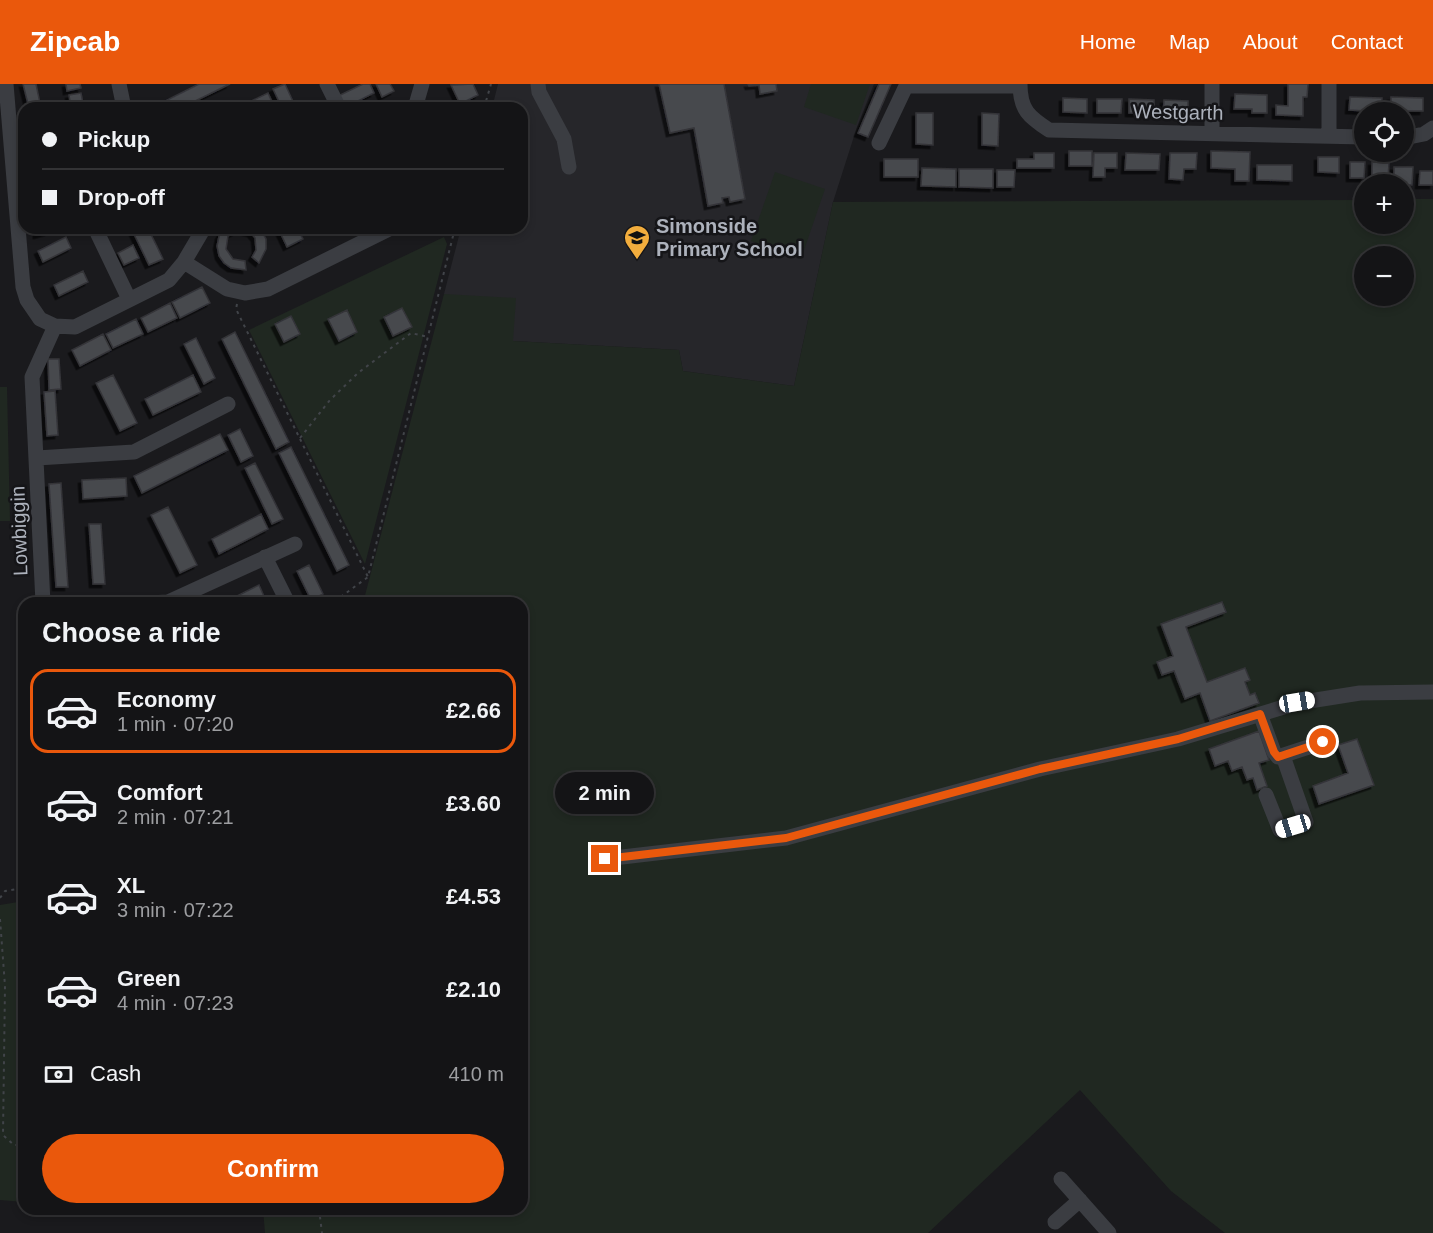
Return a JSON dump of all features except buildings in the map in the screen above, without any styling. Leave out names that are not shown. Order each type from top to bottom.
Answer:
[{"type":"street","points":[[6,84],[5,132],[23,287],[27,300],[40,319],[55,326],[75,327],[169,280],[184,262],[200,234]]},
{"type":"street","points":[[119,84],[123,102]]},
{"type":"street","points":[[327,84],[336,102]]},
{"type":"street","points":[[417,102],[422,84]]},
{"type":"street","points":[[538,84],[539,92],[564,140],[569,167]]},
{"type":"street","points":[[1212,84],[1212,134]]},
{"type":"street","points":[[1329,84],[1329,136]]},
{"type":"street","points":[[879,143],[906,85],[1020,85]]},
{"type":"street","name":"Westgarth","points":[[1020,85],[1020,99],[1030,118],[1049,130],[1354,137]]},
{"type":"street","points":[[1414,136],[1424,134],[1433,128]]},
{"type":"street","points":[[98,234],[129,299]]},
{"type":"street","points":[[184,262],[227,289],[245,293],[268,289],[379,234]]},
{"type":"street","name":"Lowbiggin","points":[[43,597],[32,377],[55,326]]},
{"type":"street","name":"Lowbiggin","points":[[37,458],[134,452],[228,404]]},
{"type":"street","points":[[179,597],[295,544]]},
{"type":"street","points":[[265,557],[285,597]]},
{"type":"street","points":[[605,859],[786,838],[1040,769],[1178,739],[1297,702],[1360,693],[1433,692]]},
{"type":"street","points":[[1260,714],[1275,755],[1280,757],[1323,742]]},
{"type":"street","points":[[1266,795],[1280,830],[1306,822],[1283,756]]},
{"type":"street","points":[[1060,1179],[1109,1233]]},
{"type":"street","points":[[1055,1222],[1080,1200]]},
{"type":"path","points":[[486,102],[491,84]]},
{"type":"path","points":[[340,597],[368,577],[454,234]]},
{"type":"path","points":[[239,292],[236,309],[368,577]]},
{"type":"path","points":[[300,438],[330,400],[358,373],[411,333],[428,337]]},
{"type":"path","points":[[0,898],[5,891],[18,889]]},
{"type":"path","points":[[0,919],[4,986],[3,1135],[14,1145],[18,1145]]},
{"type":"path","points":[[320,1215],[322,1233]]},
{"type":"shaded area","name":"Simonside Primary School","points":[[498,84],[874,84],[857,127],[833,202],[794,386],[683,371],[679,350],[513,341],[444,294],[459,234],[528,234],[528,102],[494,102]]},
{"type":"shaded area","points":[[811,84],[870,84],[856,125],[804,107]]},
{"type":"shaded area","points":[[775,172],[825,189],[801,259],[751,241]]},
{"type":"shaded area","points":[[1414,199],[1433,199],[1433,1233],[1225,1233],[1171,1191],[1080,1090],[928,1233],[265,1233],[264,1215],[528,1215],[528,597],[365,597],[444,294],[516,298],[513,341],[679,350],[683,371],[794,386],[833,202],[1354,200],[1354,234],[1414,234]]},
{"type":"shaded area","points":[[444,237],[447,244],[365,564],[249,330]]},
{"type":"shaded area","points":[[0,387],[7,387],[10,521],[0,521]]},
{"type":"shaded area","points":[[18,902],[18,1202],[0,1200],[0,905]]},
{"type":"place","name":"Simonside Primary School","points":[[637,261]]},
{"type":"route","points":[[605,859],[786,838],[1040,769],[1113,755],[1178,739],[1260,714],[1275,755],[1278,757],[1323,742]]}]
